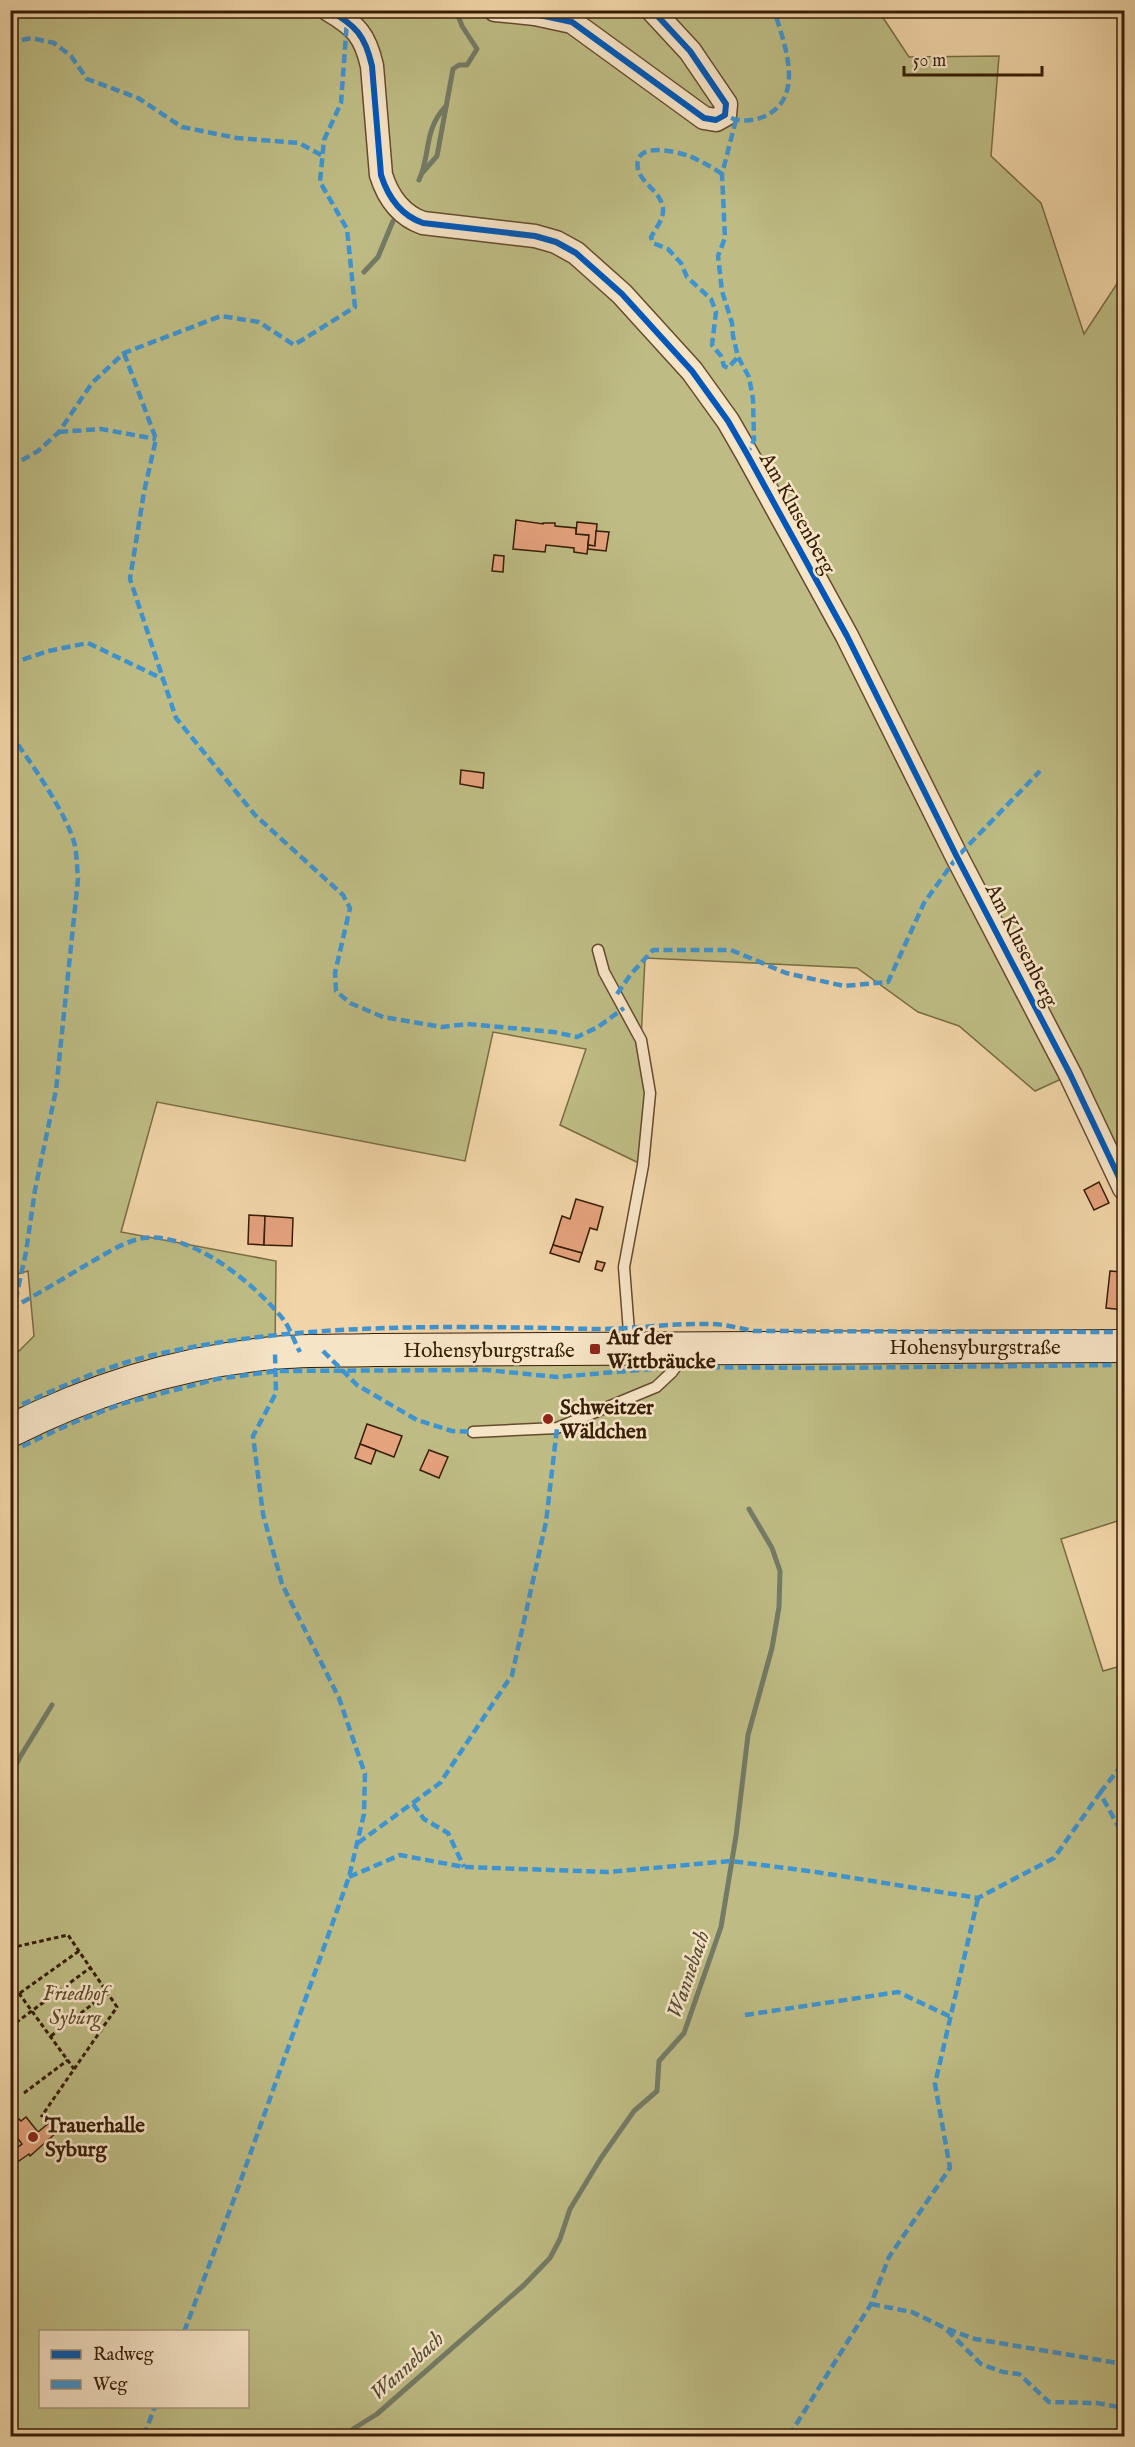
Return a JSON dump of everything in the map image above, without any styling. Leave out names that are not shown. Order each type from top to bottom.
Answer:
[{"type":"main road","name":"Hohensyburgstraße","points":[[10,1431],[78,1399],[118,1385],[190,1366],[240,1357],[323,1351],[1125,1346]]},
{"type":"street","name":"Am Klusenberg","points":[[329,10],[356,28],[368,49],[372,66],[381,175],[385,188],[397,206],[414,220],[423,223],[535,236],[556,242],[576,253],[622,294],[657,330],[692,371],[728,421],[877,695],[1070,1074],[1125,1188]]},
{"type":"street","points":[[495,10],[536,14],[572,22],[704,118],[716,120],[725,115],[726,104],[690,51],[652,10]]},
{"type":"lane","points":[[598,950],[604,972],[641,1040],[650,1093],[643,1165],[624,1267],[630,1349]]},
{"type":"lane","points":[[473,1432],[557,1428],[656,1387],[672,1372],[687,1348]]},
{"type":"path","points":[[10,1948],[68,1935],[117,2007],[41,2116]]},
{"type":"path","points":[[20,1993],[79,1951]]},
{"type":"path","points":[[10,2027],[90,1968]]},
{"type":"path","points":[[10,1980],[74,2069]]},
{"type":"path","points":[[51,2036],[107,1993]]},
{"type":"path","points":[[24,2093],[68,2060]]},
{"type":"green space","name":"Friedhof Syburg","points":[[878,10],[909,57],[999,56],[991,156],[1041,203],[1084,334],[1124,273],[1124,1145],[1111,1159],[1070,1075],[1035,1091],[959,1026],[918,1012],[857,968],[645,958],[641,1040],[650,1093],[643,1165],[560,1125],[586,1049],[493,1032],[465,1161],[157,1102],[121,1232],[276,1261],[275,1353],[1124,1346],[1124,1519],[1061,1539],[1103,1671],[1124,1665],[1124,2436],[11,2436],[10,1360],[34,1336],[28,1271],[11,1276],[11,11]]},
{"type":"building","points":[[516,520],[543,524],[555,523],[555,526],[576,528],[576,534],[589,535],[587,554],[574,552],[574,548],[546,545],[545,552],[513,549]]},
{"type":"building","points":[[577,522],[597,524],[595,546],[588,545],[589,535],[576,534]]},
{"type":"building","points":[[596,531],[609,532],[606,551],[588,549],[588,545],[595,546]]},
{"type":"building","points":[[494,555],[504,556],[503,572],[492,571]]},
{"type":"building","points":[[461,770],[484,773],[483,788],[460,784]]},
{"type":"building","points":[[1099,1182],[1109,1203],[1094,1210],[1084,1190]]},
{"type":"building","points":[[576,1199],[603,1207],[597,1230],[590,1228],[582,1253],[553,1245],[562,1216],[570,1219]]},
{"type":"building","points":[[249,1215],[265,1216],[264,1245],[248,1244]]},
{"type":"building","points":[[265,1216],[293,1218],[292,1246],[264,1245]]},
{"type":"building","points":[[553,1245],[582,1253],[579,1262],[550,1253]]},
{"type":"building","points":[[597,1261],[605,1263],[602,1271],[595,1269]]},
{"type":"building","points":[[1110,1271],[1122,1272],[1124,1310],[1106,1308]]},
{"type":"building","points":[[367,1424],[402,1436],[394,1457],[360,1444]]},
{"type":"building","points":[[360,1444],[376,1450],[371,1464],[355,1458]]},
{"type":"building","points":[[429,1450],[448,1457],[439,1478],[420,1470]]},
{"type":"building","name":"Trauerhalle Syburg","points":[[26,2117],[38,2132],[49,2123],[56,2133],[30,2156],[29,2154],[16,2163],[10,2153],[22,2144],[10,2128],[19,2119],[21,2121]]},
{"type":"waterway","points":[[423,172],[437,156],[453,69],[459,65],[467,65],[477,49],[462,26],[456,10]]},
{"type":"waterway","points":[[419,180],[434,124],[446,106]]},
{"type":"waterway","points":[[364,272],[378,257],[393,221]]},
{"type":"waterway","name":"Wannebach","points":[[350,2436],[353,2429],[377,2414],[524,2285],[550,2258],[560,2239],[570,2209],[601,2158],[634,2111],[657,2091],[659,2061],[684,2033],[721,1927],[736,1836],[748,1735],[772,1648],[779,1607],[780,1571],[772,1548],[749,1509]]},
{"type":"waterway","points":[[10,1777],[52,1705]]},
{"type":"marked path","points":[[731,118],[747,121],[763,117],[776,109],[784,98],[789,70],[787,54],[774,10]]},
{"type":"marked path","points":[[10,467],[38,451],[59,432],[92,383],[124,353],[221,316],[259,322],[294,345],[355,307],[347,229],[320,182],[324,140],[341,103],[347,21]]},
{"type":"marked path","points":[[10,46],[17,41],[32,38],[54,43],[71,56],[87,79],[138,98],[182,127],[237,138],[299,143],[323,156]]},
{"type":"marked path","points":[[736,120],[722,174],[725,238],[718,256],[722,291],[732,323],[738,357],[749,377],[753,399],[754,440],[747,454]]},
{"type":"marked path","points":[[722,174],[693,158],[674,152],[648,151],[641,154],[638,160],[640,175],[658,197],[663,208],[661,220],[651,237],[653,243],[668,249],[681,263],[687,277],[711,299],[716,312],[712,345],[721,356],[724,366],[728,368],[738,357]]},
{"type":"marked path","points":[[124,353],[156,439],[144,492],[130,579],[176,718],[255,815],[343,895],[350,908],[335,973],[336,991],[350,1003],[383,1017],[442,1027],[467,1024],[554,1032],[577,1037],[598,1027],[624,1008]]},
{"type":"marked path","points":[[59,432],[101,429],[156,439]]},
{"type":"marked path","points":[[10,664],[48,651],[88,643],[163,679]]},
{"type":"marked path","points":[[10,734],[57,804],[65,820],[75,846],[78,879],[56,1090],[14,1307]]},
{"type":"marked path","points":[[617,994],[631,974],[653,950],[731,950],[786,973],[844,986],[888,982],[924,903],[957,857],[1040,771]]},
{"type":"marked path","points":[[1116,1171],[1124,1151]]},
{"type":"marked path","points":[[10,1309],[122,1245],[144,1238],[163,1238],[202,1252],[239,1276],[283,1319],[300,1352]]},
{"type":"marked path","points":[[10,1410],[83,1378],[120,1364],[158,1354],[266,1336],[321,1331],[431,1327],[610,1329],[695,1324],[720,1325],[754,1331],[1124,1332]]},
{"type":"marked path","points":[[323,1351],[357,1385],[417,1420],[452,1431],[473,1432]]},
{"type":"marked path","points":[[185,2330],[349,1877],[364,1814],[365,1774],[339,1698],[282,1584],[263,1514],[253,1436],[276,1393],[275,1353]]},
{"type":"marked path","points":[[10,1452],[70,1424],[121,1404],[217,1379],[277,1371],[487,1370],[557,1377],[676,1367],[1124,1365]]},
{"type":"marked path","points":[[358,1843],[440,1783],[512,1675],[546,1522],[557,1428]]},
{"type":"marked path","points":[[1100,1793],[1124,1762]]},
{"type":"marked path","points":[[349,1877],[400,1855],[464,1867],[608,1872],[731,1861],[978,1898],[1054,1858],[1100,1793],[1124,1837]]},
{"type":"marked path","points":[[413,1804],[424,1819],[448,1833],[464,1867]]},
{"type":"marked path","points":[[789,2436],[871,2304],[889,2257],[950,2168],[935,2084],[978,1898]]},
{"type":"marked path","points":[[745,2015],[898,1992],[951,2017]]},
{"type":"marked path","points":[[871,2304],[912,2312],[975,2339],[1124,2364]]},
{"type":"marked path","points":[[947,2330],[981,2364],[1003,2372],[1019,2374],[1049,2402],[1097,2403],[1124,2408]]},
{"type":"marked path","points":[[144,2436],[154,2408]]},
{"type":"cycle path","points":[[329,10],[353,27],[366,46],[372,66],[381,175],[387,191],[401,210],[423,223],[535,236],[556,242],[576,253],[622,294],[692,371],[728,421],[847,636],[957,857],[1070,1074],[1124,1188]]},
{"type":"cycle path","points":[[495,10],[535,14],[572,22],[704,118],[716,120],[725,115],[726,104],[690,51],[652,10]]},
{"type":"place","name":"Auf der Wittbräucke","points":[[595,1349]]},
{"type":"place","name":"Schweitzer Wäldchen","points":[[548,1419]]},
{"type":"place","name":"Trauerhalle Syburg","points":[[33,2137]]}]
